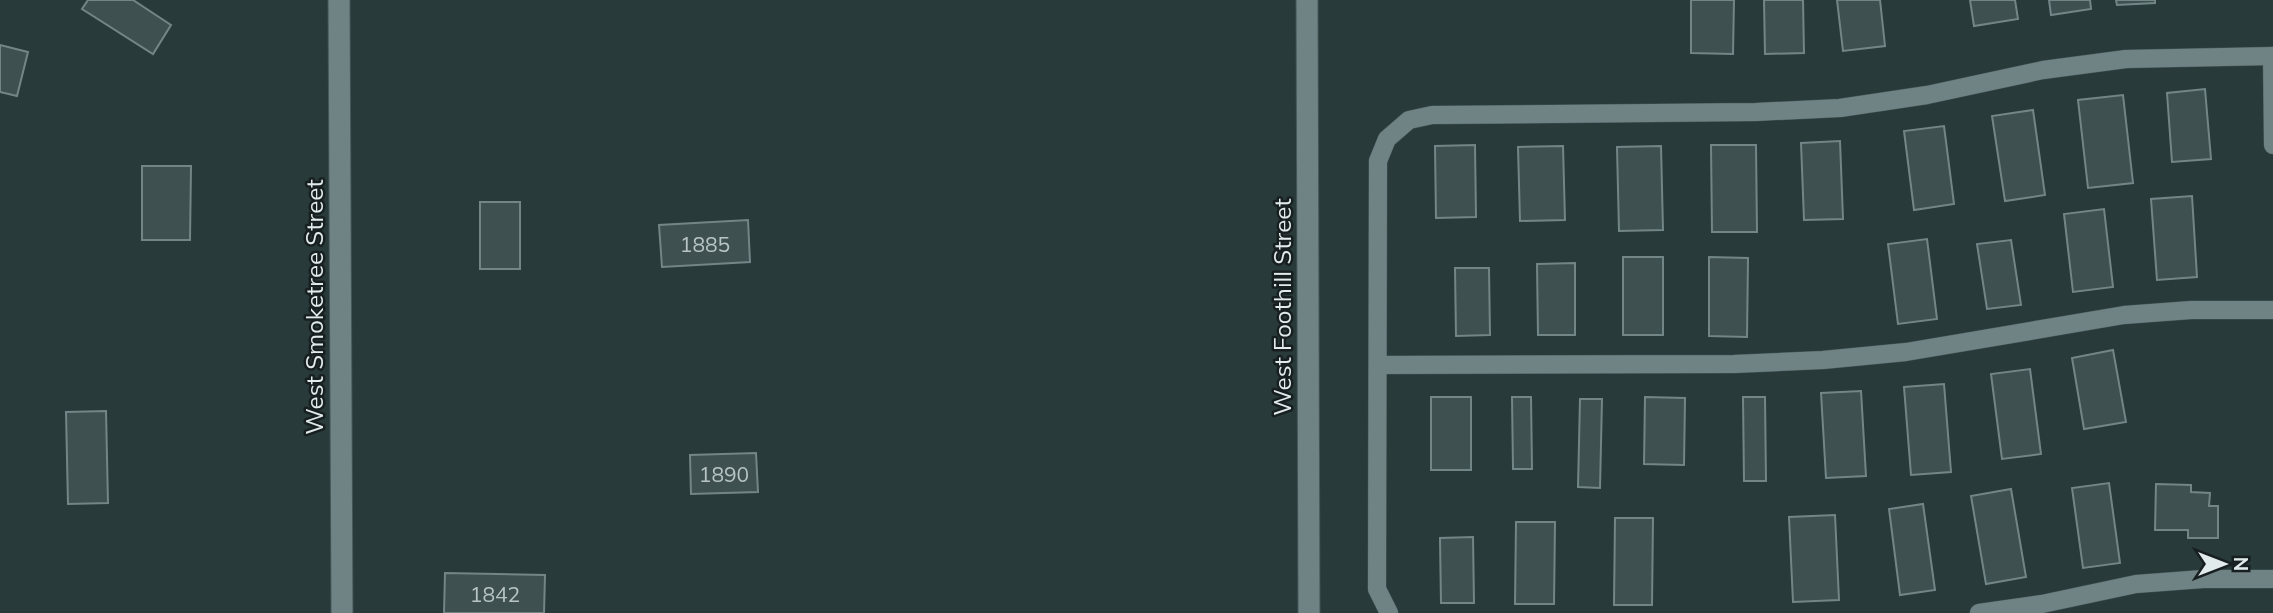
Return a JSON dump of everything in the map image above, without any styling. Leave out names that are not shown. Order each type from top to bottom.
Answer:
[{"type":"street","name":"West Smoketree Street","points":[[339,0],[342,613]]},
{"type":"street","name":"West Foothill Street","points":[[1307,0],[1309,613]]},
{"type":"lane","points":[[1389,613],[1377,589],[1378,161],[1387,139],[1409,120],[1432,115],[1756,112],[1840,108],[1927,95],[2043,70],[2126,59],[2273,56],[2273,145]]},
{"type":"lane","points":[[1378,365],[1734,364],[1823,360],[1919,350],[2124,315],[2191,310],[2273,310]]},
{"type":"lane","points":[[1979,613],[2042,604],[2136,584],[2203,579],[2273,579]]},
{"type":"building","points":[[88,0],[133,0],[171,25],[153,54],[82,9]]},
{"type":"building","points":[[1691,0],[1734,0],[1733,54],[1691,53]]},
{"type":"building","points":[[1764,0],[1803,0],[1804,53],[1765,54]]},
{"type":"building","points":[[1837,0],[1880,0],[1885,46],[1843,51]]},
{"type":"building","points":[[1970,0],[2015,0],[2018,19],[1974,26]]},
{"type":"building","points":[[2049,0],[2090,0],[2091,9],[2051,15]]},
{"type":"building","points":[[2116,0],[2155,0],[2155,3],[2117,5]]},
{"type":"building","points":[[0,45],[28,52],[17,96],[0,92]]},
{"type":"building","points":[[2205,89],[2211,159],[2172,162],[2167,93]]},
{"type":"building","points":[[2123,95],[2133,183],[2088,188],[2078,100]]},
{"type":"building","points":[[2033,110],[2045,195],[2005,201],[1992,116]]},
{"type":"building","points":[[1944,126],[1954,204],[1914,210],[1904,131]]},
{"type":"building","points":[[1840,141],[1843,219],[1804,220],[1801,143]]},
{"type":"building","points":[[1475,145],[1476,217],[1436,218],[1435,146]]},
{"type":"building","points":[[1711,145],[1756,145],[1757,232],[1712,232]]},
{"type":"building","points":[[1563,146],[1565,220],[1520,221],[1518,147]]},
{"type":"building","points":[[1661,146],[1663,230],[1619,231],[1617,147]]},
{"type":"building","points":[[142,166],[191,166],[190,240],[142,240]]},
{"type":"building","points":[[2192,196],[2197,277],[2157,280],[2151,199]]},
{"type":"building","points":[[480,202],[520,202],[520,269],[480,269]]},
{"type":"building","points":[[2104,209],[2113,287],[2073,292],[2064,214]]},
{"type":"building","points":[[748,220],[750,262],[662,267],[659,225]]},
{"type":"building","points":[[1927,239],[1937,319],[1898,324],[1888,244]]},
{"type":"building","points":[[2011,240],[2021,305],[1987,309],[1977,244]]},
{"type":"building","points":[[1623,257],[1663,257],[1663,335],[1623,335]]},
{"type":"building","points":[[1709,257],[1748,258],[1747,337],[1709,336]]},
{"type":"building","points":[[1575,263],[1575,335],[1538,335],[1537,264]]},
{"type":"building","points":[[1455,268],[1489,268],[1490,335],[1456,336]]},
{"type":"building","points":[[2113,350],[2126,422],[2084,429],[2072,358]]},
{"type":"building","points":[[2030,369],[2041,454],[2002,459],[1991,374]]},
{"type":"building","points":[[1944,384],[1951,472],[1911,475],[1904,387]]},
{"type":"building","points":[[1861,391],[1866,476],[1826,478],[1821,393]]},
{"type":"building","points":[[1431,397],[1471,397],[1471,470],[1431,470]]},
{"type":"building","points":[[1512,397],[1531,397],[1532,469],[1513,469]]},
{"type":"building","points":[[1645,397],[1685,398],[1684,465],[1644,464]]},
{"type":"building","points":[[1743,397],[1765,397],[1766,481],[1744,481]]},
{"type":"building","points":[[1580,399],[1602,399],[1600,488],[1578,487]]},
{"type":"building","points":[[106,411],[108,503],[68,504],[66,412]]},
{"type":"building","points":[[756,453],[758,492],[691,494],[690,455]]},
{"type":"building","points":[[2109,483],[2120,563],[2083,568],[2072,488]]},
{"type":"building","points":[[2156,484],[2191,485],[2191,492],[2210,493],[2209,506],[2218,506],[2218,538],[2188,538],[2188,530],[2155,530]]},
{"type":"building","points":[[2011,489],[2026,577],[1986,584],[1971,496]]},
{"type":"building","points":[[1923,504],[1935,590],[1900,595],[1889,509]]},
{"type":"building","points":[[1835,515],[1839,600],[1793,602],[1789,517]]},
{"type":"building","points":[[1615,518],[1653,518],[1652,605],[1614,605]]},
{"type":"building","points":[[1516,522],[1555,522],[1554,604],[1515,604]]},
{"type":"building","points":[[1473,537],[1474,603],[1441,603],[1440,538]]},
{"type":"building","points":[[445,573],[545,575],[544,613],[444,613]]}]
